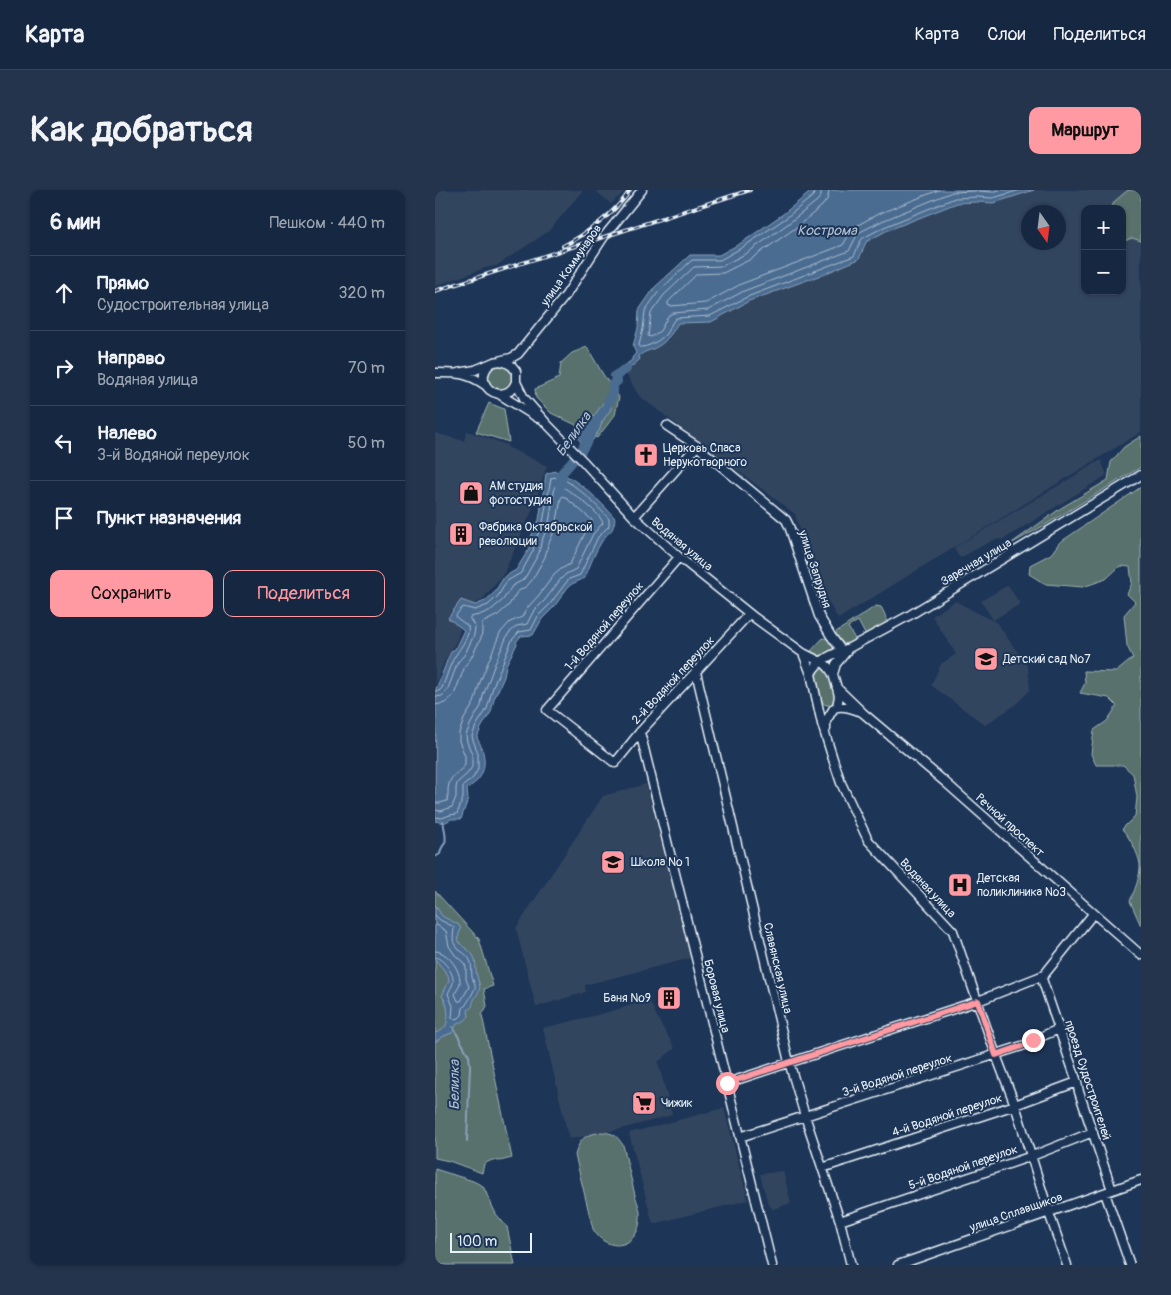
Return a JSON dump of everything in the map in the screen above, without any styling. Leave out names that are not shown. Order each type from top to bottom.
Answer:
[{"type":"street","name":"улица Коммунаров","points":[[518,354],[566,295],[603,238],[642,190]]},
{"type":"street","points":[[435,373],[458,373],[475,370],[518,354]]},
{"type":"street","points":[[518,354],[516,382],[524,398],[546,423]]},
{"type":"street","points":[[500,361],[508,363],[516,371]]},
{"type":"street","points":[[485,385],[484,373],[489,365]]},
{"type":"street","points":[[458,373],[478,380],[491,391],[546,423]]},
{"type":"street","points":[[499,394],[508,392],[516,382]]},
{"type":"street","name":"Водяная улица","points":[[546,423],[633,517],[749,614],[803,653],[825,664],[833,674]]},
{"type":"street","name":"улица Запрудня","points":[[667,426],[697,446],[786,520],[819,616],[831,636],[846,650]]},
{"type":"street","points":[[633,517],[697,446]]},
{"type":"street","name":"Заречная улица","points":[[820,662],[910,615],[1141,475]]},
{"type":"street","name":"1-й Водяной переулок","points":[[615,763],[547,710],[679,557]]},
{"type":"street","name":"2-й Водяной переулок","points":[[615,763],[640,732],[749,614]]},
{"type":"street","points":[[825,732],[826,721],[836,708],[839,696],[833,674],[836,664],[846,650]]},
{"type":"street","name":"Водяная улица","points":[[803,653],[811,674],[822,724],[841,783],[867,840],[953,931],[1015,1105],[1067,1265]]},
{"type":"street","points":[[811,674],[820,662]]},
{"type":"street","name":"Славянская улица","points":[[696,672],[789,1062],[840,1220],[851,1265]]},
{"type":"street","name":"Речной проспект","points":[[837,688],[863,713],[945,782],[1141,955]]},
{"type":"street","points":[[817,702],[825,708],[851,708],[863,713]]},
{"type":"street","name":"Боровая улица","points":[[640,732],[772,1265]]},
{"type":"street","points":[[727,1083],[978,1001],[1044,975],[1093,914]]},
{"type":"street","name":"проезд Судостроителей","points":[[1041,976],[1093,1132],[1108,1192],[1130,1265]]},
{"type":"street","name":"3-й Водяной переулок","points":[[740,1137],[996,1055],[1028,1044],[1059,1029]]},
{"type":"street","name":"4-й Водяной переулок","points":[[822,1168],[1015,1105],[1077,1082]]},
{"type":"street","name":"5-й Водяной переулок","points":[[840,1220],[1032,1156],[1093,1132]]},
{"type":"street","name":"улица Сплавщиков","points":[[898,1265],[1141,1180]]},
{"type":"shaded area","points":[[435,190],[583,190],[549,231],[496,266],[485,268],[435,286]]},
{"type":"shaded area","points":[[595,190],[624,190],[611,204]]},
{"type":"shaded area","points":[[1034,190],[1141,190],[1141,432],[838,619],[811,571],[795,514],[639,396],[625,372],[638,361],[641,354],[669,339],[677,323],[711,321],[749,301],[859,259],[866,242],[886,231],[957,203],[994,203]]},
{"type":"shaded area","points":[[467,431],[507,445],[507,447],[547,466],[531,513],[504,573],[483,599],[474,604],[461,625],[457,640],[445,660],[435,685],[435,433],[464,441]]},
{"type":"shaded area","points":[[1101,460],[1107,475],[1004,539],[993,540],[960,558],[957,554],[954,548]]},
{"type":"shaded area","points":[[1008,585],[1020,604],[993,620],[981,601]]},
{"type":"shaded area","name":"Детский сад №7","points":[[955,601],[997,623],[1028,667],[1030,690],[1015,705],[985,725],[931,685],[941,664],[956,654],[932,616]]},
{"type":"shaded area","name":"Школа № 1","points":[[646,784],[691,958],[585,985],[586,992],[536,1007],[516,928],[603,796]]},
{"type":"shaded area","points":[[649,1000],[675,1048],[658,1062],[672,1115],[621,1129],[569,1139],[543,1028]]},
{"type":"shaded area","points":[[724,1108],[748,1200],[653,1224],[629,1133]]},
{"type":"shaded area","points":[[783,1171],[791,1203],[773,1209],[768,1204],[760,1174]]},
{"type":"green space","points":[[1128,190],[1141,190],[1141,241],[1132,238],[1126,240],[1126,205],[1112,205]]},
{"type":"green space","points":[[587,347],[619,397],[615,415],[597,438],[551,413],[536,398],[535,389],[559,378],[561,363],[572,353]]},
{"type":"green space","points":[[500,366],[509,369],[512,378],[509,387],[500,390],[491,387],[488,378],[491,369]]},
{"type":"green space","points":[[489,403],[504,409],[509,442],[476,432]]},
{"type":"green space","points":[[1141,436],[1141,467],[1009,545],[1061,508],[1108,480],[1111,462],[1124,447]]},
{"type":"green space","points":[[1141,487],[1141,926],[1130,901],[1138,878],[1140,864],[1133,846],[1122,829],[1135,816],[1137,797],[1133,774],[1123,765],[1096,765],[1091,754],[1094,730],[1107,721],[1117,706],[1109,698],[1080,693],[1085,683],[1084,671],[1116,672],[1133,658],[1127,646],[1124,615],[1135,602],[1127,594],[1132,583],[1130,567],[1120,566],[1106,579],[1083,587],[1045,584],[1029,574],[1030,565],[1051,554],[1059,543]]},
{"type":"green space","points":[[876,606],[881,607],[886,619],[884,626],[866,636],[858,621],[848,627],[855,639],[851,644],[848,645],[840,640],[836,632]]},
{"type":"green space","points":[[823,638],[830,639],[833,651],[824,655],[817,655],[811,651]]},
{"type":"green space","points":[[824,667],[829,670],[836,699],[831,705],[826,705],[822,702],[815,674],[819,668]]},
{"type":"green space","points":[[435,891],[479,939],[493,986],[484,989],[487,1006],[482,1015],[512,1158],[500,1161],[492,1160],[484,1164],[482,1173],[435,1158]]},
{"type":"green space","points":[[601,1132],[614,1135],[623,1145],[640,1212],[640,1223],[637,1232],[627,1242],[618,1245],[610,1244],[603,1240],[593,1229],[575,1155],[583,1138]]},
{"type":"green space","points":[[435,1169],[483,1186],[496,1214],[507,1227],[515,1265],[435,1265]]},
{"type":"water","name":"Кострома","points":[[813,190],[1034,190],[994,203],[957,203],[886,231],[866,242],[859,259],[824,274],[749,301],[711,322],[678,323],[665,341],[658,347],[639,356],[640,359],[634,364],[615,376],[616,372],[632,360],[636,353],[633,346],[638,328],[639,310],[655,287],[690,255],[719,255],[741,243],[783,214]]},
{"type":"water","points":[[613,392],[611,409],[589,446],[583,452],[581,451],[582,444],[577,436],[582,424],[594,416]]},
{"type":"water","points":[[555,471],[572,479],[595,497],[615,518],[613,527],[599,545],[585,578],[568,587],[554,607],[542,619],[533,635],[521,636],[516,642],[517,644],[506,665],[504,677],[494,699],[491,712],[477,738],[483,754],[483,771],[477,781],[467,789],[468,799],[461,819],[451,819],[444,823],[435,821],[436,689],[448,658],[455,649],[464,630],[448,618],[461,600],[475,605],[485,601],[494,593],[504,577],[516,570],[529,549],[530,539],[539,520],[546,474]]},
{"type":"water","points":[[435,905],[442,916],[459,925],[461,929],[458,939],[474,957],[480,987],[472,1006],[468,1010],[469,1016],[457,1024],[452,1033],[435,1042],[435,1033],[441,1031],[447,1024],[447,1007],[442,996],[449,981],[448,975],[435,959]]},
{"type":"waterway","name":"Белилка","points":[[608,403],[613,392],[613,384],[617,381],[615,376],[626,369]]},
{"type":"waterway","name":"Белилка","points":[[560,486],[562,473],[581,451],[588,439]]},
{"type":"waterway","name":"Белилка","points":[[435,857],[440,854],[445,843],[446,835],[443,821]]},
{"type":"waterway","name":"Белилка","points":[[453,1027],[469,1056],[467,1141]]},
{"type":"railway","points":[[563,246],[600,222],[630,190]]},
{"type":"railway","points":[[435,291],[750,190]]},
{"type":"place","name":"Церковь Спаса Нерукотворного","points":[[646,455]]},
{"type":"place","name":"АМ студия фотостудия","points":[[471,493]]},
{"type":"place","name":"Фабрика Октябрьской революции","points":[[461,534]]},
{"type":"place","name":"Детский сад №7","points":[[986,659]]},
{"type":"place","name":"Школа № 1","points":[[613,862]]},
{"type":"place","name":"Детская поликлиника №3","points":[[960,885]]},
{"type":"place","name":"Баня №9","points":[[669,998]]},
{"type":"place","name":"Чижик","points":[[644,1103]]},
{"type":"route","points":[[727,1083],[978,1001],[996,1055],[1028,1044],[1033,1040]]}]
